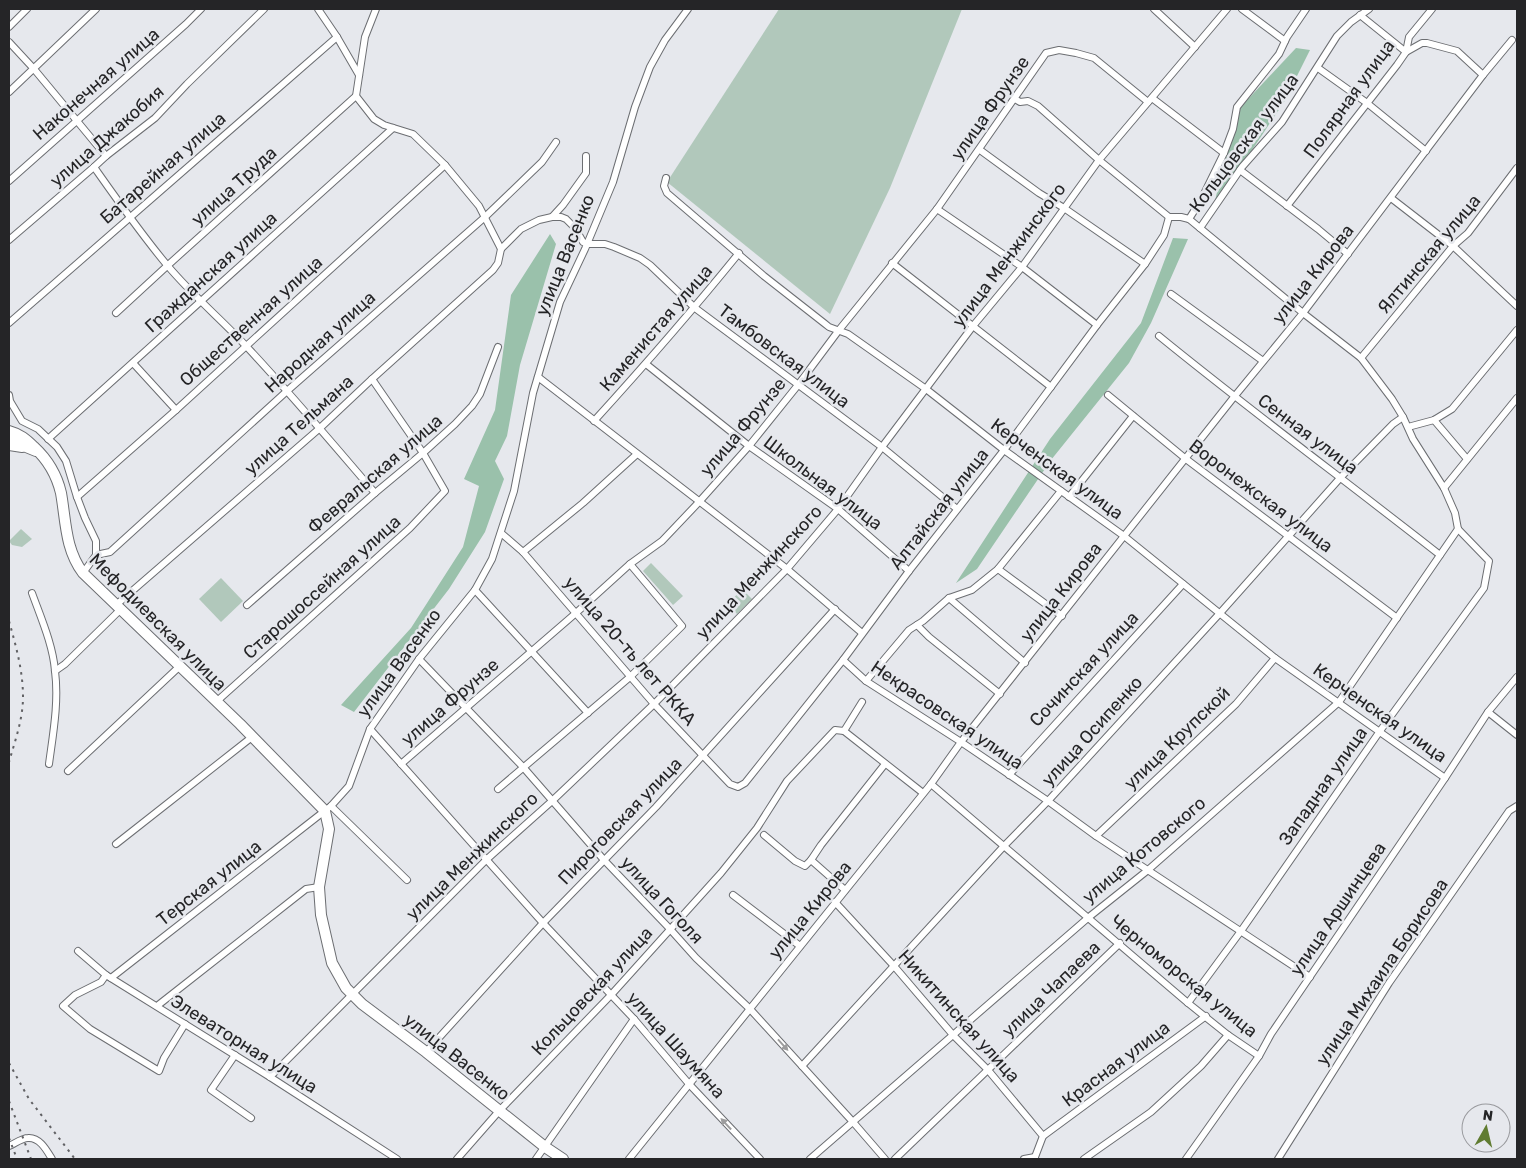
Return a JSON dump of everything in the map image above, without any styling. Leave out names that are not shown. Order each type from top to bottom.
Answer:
[{"type":"main road","name":"Мефодиевская улица","points":[[9,431],[25,438],[41,453],[54,474],[61,492],[64,524],[69,546],[75,563],[83,573],[328,808]]},
{"type":"main road","points":[[9,440],[41,453]]},
{"type":"main road","name":"улица Васенко","points":[[328,808],[329,829],[319,887],[321,915],[332,963],[346,988],[362,1004],[563,1159]]},
{"type":"street","points":[[9,27],[27,9]]},
{"type":"street","points":[[9,92],[96,9]]},
{"type":"street","name":"Наконечная улица","points":[[9,181],[202,9]]},
{"type":"street","name":"улица Джакобия","points":[[9,240],[106,156],[155,118],[264,9]]},
{"type":"street","points":[[318,9],[359,75]]},
{"type":"street","points":[[376,9],[365,37],[356,96],[374,119],[384,125],[413,134],[445,164],[479,206],[501,249],[521,229],[539,220],[552,217],[566,219],[575,228],[583,242],[587,244]]},
{"type":"street","name":"улица Васенко","points":[[328,808],[348,786],[370,729],[419,659],[475,590],[492,559],[514,491],[533,392],[560,302],[613,182],[635,107],[650,67],[665,40],[688,9]]},
{"type":"street","points":[[1154,9],[1195,47]]},
{"type":"street","name":"улица Менжинского","points":[[270,1077],[486,860],[654,704],[787,569],[838,509],[973,326],[1022,267],[1099,160],[1226,9]]},
{"type":"street","points":[[1242,9],[1285,41]]},
{"type":"street","name":"Кольцовская улица","points":[[1189,219],[1201,200],[1224,153],[1233,129],[1237,107],[1279,54],[1285,41],[1306,9]]},
{"type":"street","name":"Кольцовская улица","points":[[1200,228],[1240,170],[1282,122],[1337,36],[1351,22],[1369,9]]},
{"type":"street","name":"Полярная улица","points":[[1287,206],[1406,52],[1410,37],[1432,9]]},
{"type":"street","points":[[1360,15],[1406,52],[1422,43],[1457,51],[1483,75]]},
{"type":"street","name":"Батарейная улица","points":[[9,323],[337,37]]},
{"type":"street","name":"улица Кирова","points":[[629,1159],[931,784],[961,742],[1302,313],[1483,75],[1512,40]]},
{"type":"street","points":[[9,42],[34,69],[106,156]]},
{"type":"street","name":"улица Фрунзе","points":[[401,764],[576,614],[630,564],[662,541],[699,502],[749,446],[798,385],[838,330],[937,209],[1046,53],[1059,50],[1094,58],[1150,100]]},
{"type":"street","points":[[1318,68],[1367,103],[1426,151]]},
{"type":"street","name":"улица Труда","points":[[116,313],[356,96]]},
{"type":"street","points":[[1015,99],[1020,102],[1028,101],[1038,106],[1099,160],[1169,217],[1189,219],[1302,313],[1361,358],[1392,399],[1413,439],[1444,488],[1455,513],[1458,529]]},
{"type":"street","points":[[1150,100],[1224,153]]},
{"type":"street","name":"Гражданская улица","points":[[48,439],[394,128]]},
{"type":"street","name":"Народная улица","points":[[96,555],[110,552],[287,391],[484,217],[542,162],[556,142]]},
{"type":"street","points":[[980,150],[1039,193],[1145,264]]},
{"type":"street","points":[[552,217],[564,205],[586,173],[586,156]]},
{"type":"street","name":"Общественная улица","points":[[77,498],[445,164]]},
{"type":"street","points":[[94,167],[129,218],[167,266],[200,302],[246,346],[320,428],[375,493]]},
{"type":"street","name":"Ялтинская улица","points":[[1361,358],[1453,246],[1468,233],[1517,168]]},
{"type":"street","points":[[1240,170],[1348,254]]},
{"type":"street","name":"Керченская улица","points":[[666,178],[664,186],[667,193],[764,276],[824,323],[848,334],[926,389],[1004,450],[1124,536],[1276,658],[1445,778]]},
{"type":"street","points":[[1391,198],[1453,246],[1517,306]]},
{"type":"street","points":[[937,209],[1022,267],[1097,325]]},
{"type":"street","name":"Алтайская улица","points":[[738,787],[745,783],[843,660],[1145,264],[1164,235],[1169,217]]},
{"type":"street","name":"Тамбовская улица","points":[[587,244],[597,243],[614,246],[650,264],[695,308],[882,447],[957,509]]},
{"type":"street","name":"улица Тельмана","points":[[55,670],[65,664],[118,607],[320,428],[493,270],[498,263],[501,249]]},
{"type":"street","name":"Каменистая улица","points":[[594,421],[695,308],[739,253]]},
{"type":"street","points":[[892,263],[1051,386]]},
{"type":"street","points":[[1171,294],[1263,362]]},
{"type":"street","points":[[1408,427],[1434,420],[1452,408],[1517,330]]},
{"type":"street","name":"Сенная улица","points":[[1159,336],[1234,397],[1341,477],[1440,555]]},
{"type":"street","name":"Февральская улица","points":[[247,605],[423,453],[472,406],[480,394],[498,347]]},
{"type":"street","points":[[133,364],[176,410]]},
{"type":"street","name":"Школьная улица","points":[[646,364],[749,446],[838,509],[909,571]]},
{"type":"street","points":[[538,377],[787,569],[862,633]]},
{"type":"street","points":[[372,379],[423,453]]},
{"type":"street","points":[[9,395],[10,401],[22,420],[38,429],[57,447],[66,461],[84,518],[96,541],[96,555],[83,573]]},
{"type":"street","name":"Воронежская улица","points":[[1108,395],[1186,459],[1397,618]]},
{"type":"street","points":[[1444,488],[1517,398]]},
{"type":"street","points":[[1070,497],[1133,416]]},
{"type":"street","name":"улица Осипенко","points":[[802,1066],[1221,612],[1341,477],[1392,424],[1403,417]]},
{"type":"street","points":[[1434,420],[1467,459]]},
{"type":"street","points":[[9,447],[41,453]]},
{"type":"street","name":"Старошоссейная улица","points":[[216,702],[410,528],[445,491],[423,453]]},
{"type":"street","points":[[522,552],[583,503],[638,454]]},
{"type":"street","points":[[866,681],[908,630],[923,621],[949,598],[972,590],[998,569],[1061,491]]},
{"type":"street","name":"улица Котовского","points":[[810,1159],[1089,917],[1148,870],[1339,702],[1458,529]]},
{"type":"street","name":"Западная улица","points":[[1188,1003],[1241,931],[1380,731],[1484,588],[1489,561],[1458,529]]},
{"type":"street","name":"улица 20-ть лет РККА","points":[[501,534],[522,552],[654,704],[730,784],[738,787]]},
{"type":"street","points":[[498,788],[630,677],[682,626],[630,564]]},
{"type":"street","points":[[998,569],[1062,616]]},
{"type":"street","name":"Сочинская улица","points":[[1009,774],[1182,584]]},
{"type":"street","points":[[475,590],[588,713]]},
{"type":"street","points":[[32,593],[48,641],[55,670],[56,695],[49,764]]},
{"type":"street","points":[[949,598],[1025,663]]},
{"type":"street","name":"Пироговская улица","points":[[426,1052],[543,923],[656,807],[835,609]]},
{"type":"street","points":[[916,625],[929,638],[1000,694]]},
{"type":"street","name":"улица Крупской","points":[[1096,836],[1236,704],[1276,658]]},
{"type":"street","name":"улица Гоголя","points":[[419,659],[523,767],[604,860],[696,958],[750,1010],[885,1159]]},
{"type":"street","name":"Некрасовская улица","points":[[843,660],[866,681],[961,742],[1096,836],[1310,977]]},
{"type":"street","points":[[68,771],[180,666]]},
{"type":"street","name":"улица Аршинцева","points":[[1186,1159],[1259,1056],[1271,1034],[1488,712],[1517,677]]},
{"type":"street","name":"Кольцовская улица","points":[[456,1159],[500,1110],[611,995],[721,874],[757,828],[787,781],[835,730],[844,731],[861,704]]},
{"type":"street","points":[[1488,712],[1517,734]]},
{"type":"street","name":"улица Шаумяна","points":[[370,729],[543,923],[634,1019],[689,1084],[760,1159]]},
{"type":"street","points":[[844,731],[923,793]]},
{"type":"street","points":[[116,844],[252,737]]},
{"type":"street","points":[[764,835],[795,861],[804,866],[811,860],[820,845],[885,764]]},
{"type":"street","name":"Черноморская улица","points":[[931,784],[1188,1003],[1228,1035],[1259,1056]]},
{"type":"street","name":"улица Михаила Борисова","points":[[1278,1159],[1389,983],[1509,811],[1517,806]]},
{"type":"street","points":[[328,808],[363,836],[407,880]]},
{"type":"street","name":"Терская улица","points":[[185,1024],[164,1058],[159,1070],[90,1029],[63,1006],[75,995],[109,977],[328,808]]},
{"type":"street","points":[[811,860],[845,890]]},
{"type":"street","points":[[157,1006],[306,888],[319,887]]},
{"type":"street","points":[[733,895],[800,946]]},
{"type":"street","name":"Никитинская улица","points":[[835,902],[894,966],[953,1035],[988,1070],[1043,1136]]},
{"type":"street","name":"улица Чапаева","points":[[894,1159],[1120,944]]},
{"type":"street","name":"Элеваторная улица","points":[[78,951],[109,977],[270,1077],[396,1159]]},
{"type":"street","name":"Красная улица","points":[[1043,1136],[1206,1016]]},
{"type":"street","points":[[536,1159],[634,1019]]},
{"type":"street","points":[[1084,1159],[1151,1112],[1201,1066],[1228,1035]]},
{"type":"street","points":[[235,1055],[211,1090],[251,1118]]},
{"type":"street","points":[[1024,1159],[1038,1158],[1043,1136]]},
{"type":"street","points":[[9,1146],[28,1138],[36,1140],[45,1148],[52,1159]]},
{"type":"green space","points":[[779,9],[962,9],[890,188],[830,314],[667,182]]},
{"type":"green space","points":[[1296,48],[1310,50],[1284,102],[1213,209],[1236,112]]},
{"type":"green space","points":[[550,234],[556,244],[520,365],[507,436],[495,461],[504,479],[485,532],[449,589],[354,712],[341,705],[411,628],[463,547],[479,486],[464,479],[495,410],[511,295]]},
{"type":"green space","points":[[1173,238],[1188,239],[1151,323],[1129,363],[1051,460],[977,569],[956,583],[1050,439],[1141,323]]},
{"type":"green space","points":[[21,529],[32,539],[22,547],[12,545],[9,541]]},
{"type":"green space","points":[[651,563],[683,596],[673,605],[643,571]]},
{"type":"green space","points":[[221,578],[243,601],[221,622],[199,599]]},
{"type":"green space","points":[[742,589],[752,599],[737,614],[728,604]]},
{"type":"railway","points":[[9,621],[17,649],[23,687],[23,705],[20,722],[9,762]]},
{"type":"railway","points":[[9,1063],[29,1099],[75,1159]]},
{"type":"railway","points":[[9,1101],[31,1159]]},
{"type":"railway","points":[[9,1138],[17,1159]]}]
